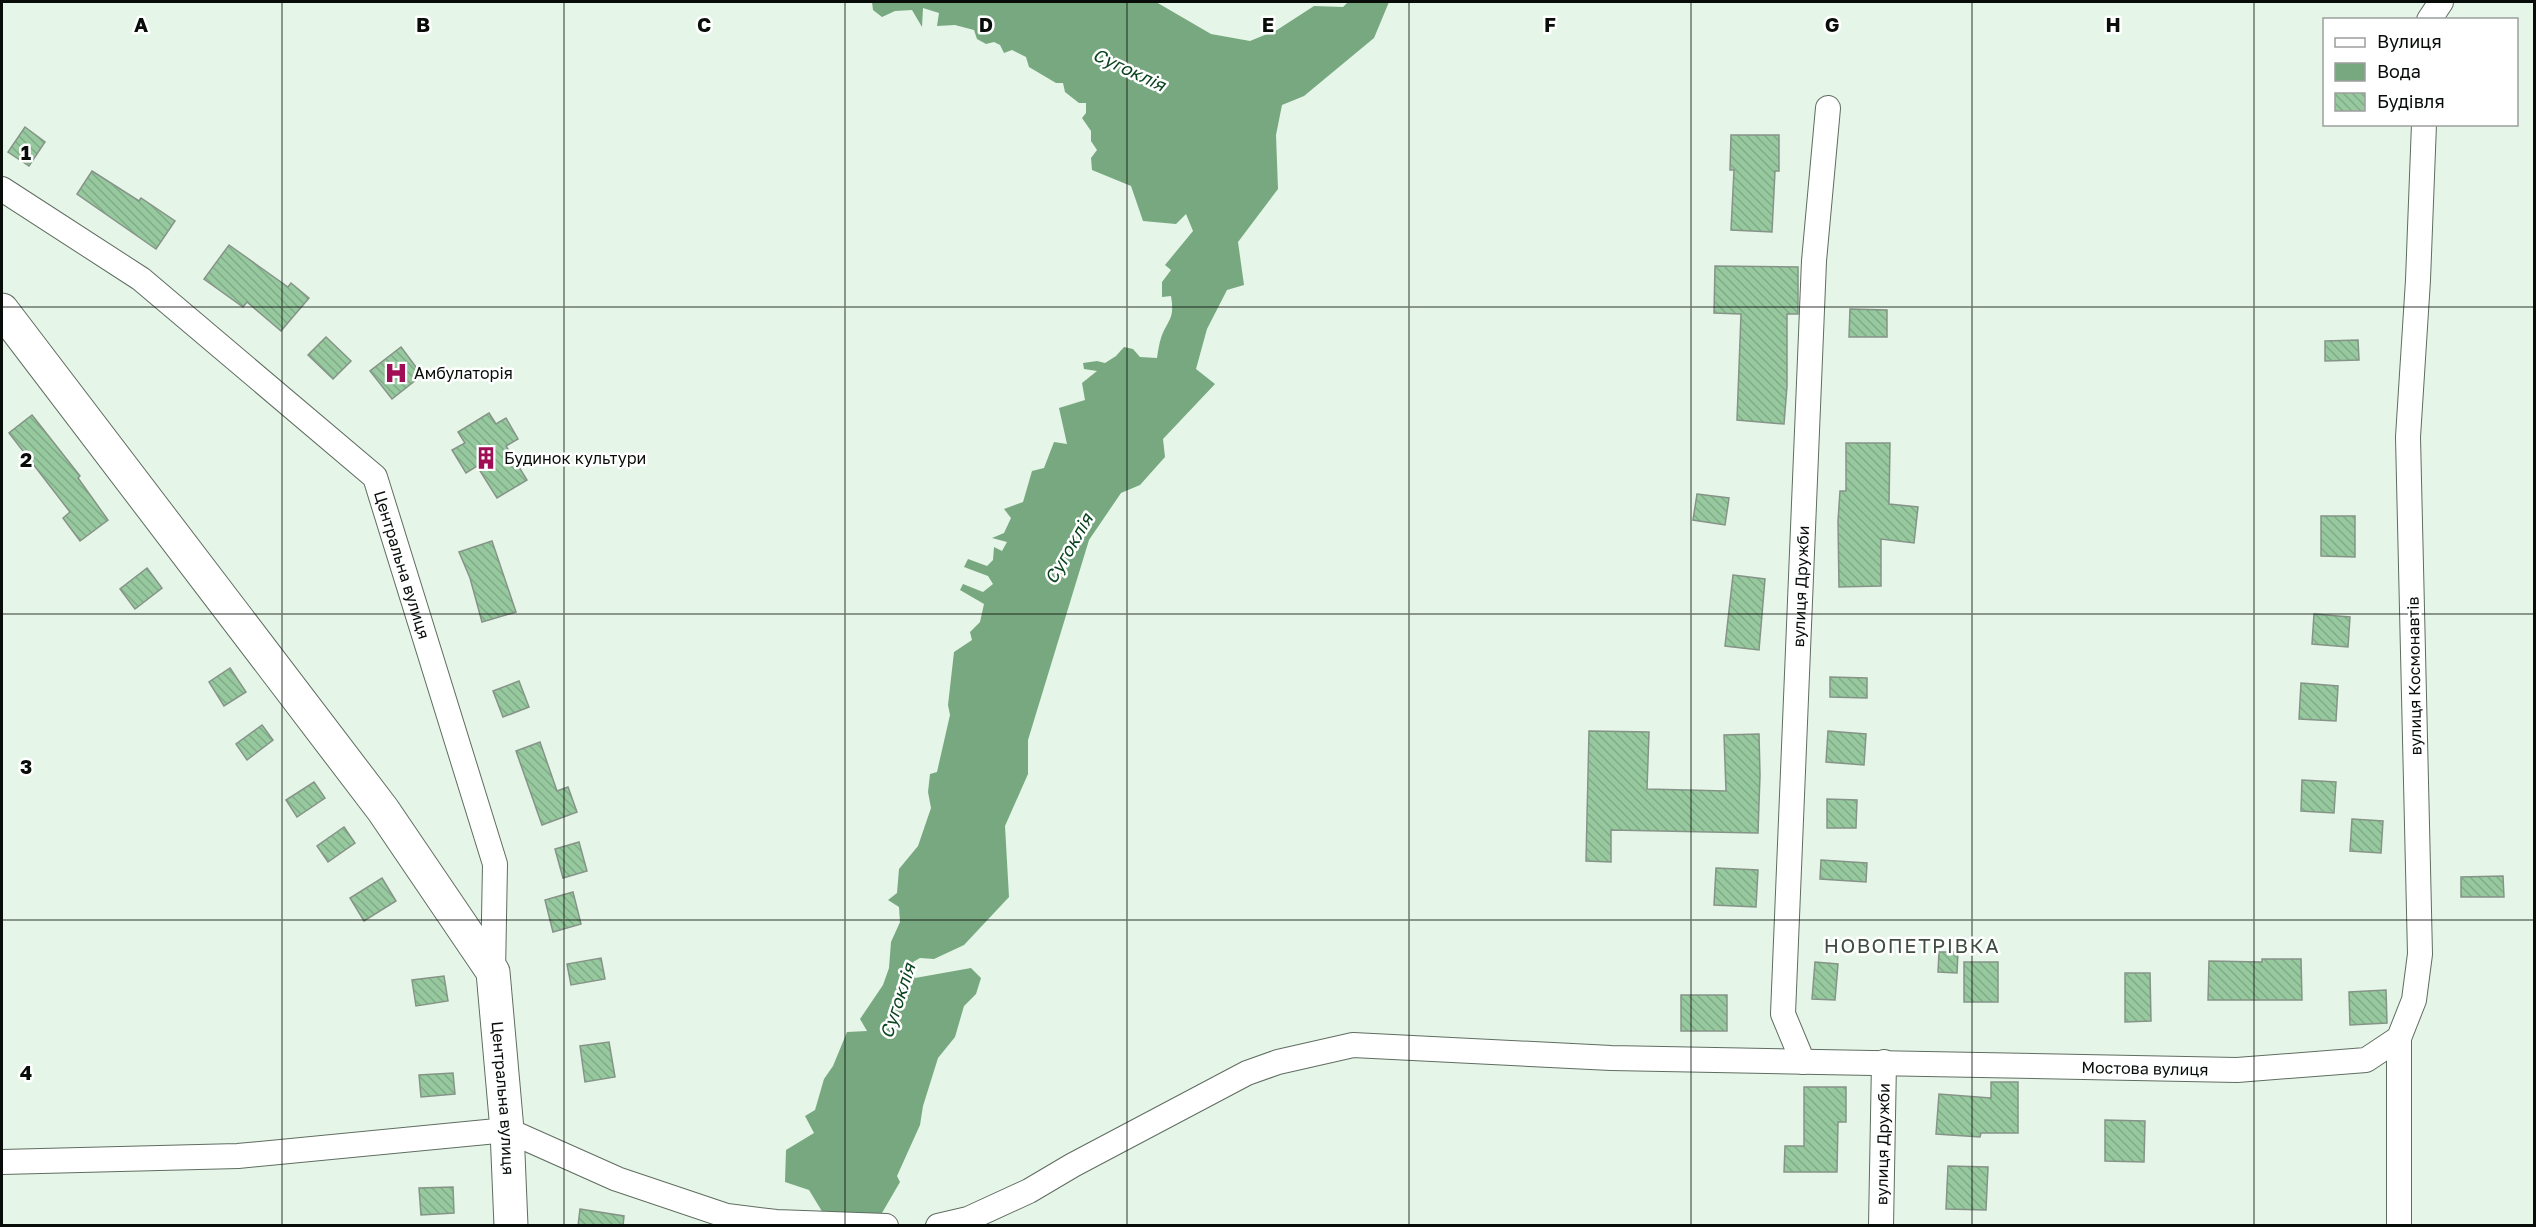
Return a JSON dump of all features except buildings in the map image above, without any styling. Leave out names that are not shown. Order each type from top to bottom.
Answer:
[{"type":"street","points":[[2430,18],[2441,2]]},
{"type":"street","name":"вулиця Дружби","points":[[1803,1062],[1783,1014],[1814,261],[1828,108]]},
{"type":"street","name":"вулиця Космонавтів","points":[[2400,1226],[2399,1038],[2414,999],[2420,954],[2408,437],[2418,279],[2424,126]]},
{"type":"street","name":"Центральна вулиця","points":[[2,189],[141,279],[375,477],[495,864],[493,972],[507,1130],[511,1226]]},
{"type":"street","name":"Центральна вулиця","points":[[2,310],[383,810],[493,972]]},
{"type":"street","name":"Мостова вулиця","points":[[938,1226],[968,1219],[1029,1191],[1072,1165],[1247,1072],[1278,1062],[1353,1045],[1611,1058],[2237,1070],[2366,1060],[2399,1038]]},
{"type":"street","name":"вулиця Дружби","points":[[1881,1226],[1884,1062]]},
{"type":"street","points":[[2,1162],[238,1156],[507,1130],[617,1179],[727,1216],[750,1220],[886,1226]]},
{"type":"water","name":"Сугоклія","points":[[872,2],[1156,2],[1211,34],[1250,41],[1277,30],[1314,6],[1343,7],[1348,2],[1389,2],[1374,38],[1304,96],[1282,105],[1276,135],[1278,189],[1238,242],[1244,285],[1227,290],[1207,329],[1196,369],[1215,384],[1163,439],[1165,457],[1140,485],[1121,493],[1089,540],[1028,740],[1028,774],[1005,826],[1009,897],[964,945],[934,959],[920,958],[913,962],[915,978],[971,968],[981,978],[976,994],[964,1006],[955,1037],[938,1058],[923,1106],[920,1125],[897,1176],[900,1182],[875,1225],[823,1213],[809,1190],[785,1182],[786,1150],[814,1133],[805,1116],[815,1110],[824,1079],[833,1066],[847,1032],[867,1031],[860,1019],[883,985],[889,968],[891,942],[900,922],[899,907],[888,900],[897,893],[899,869],[918,846],[931,808],[928,792],[930,774],[937,772],[950,715],[948,705],[954,652],[972,640],[970,632],[980,622],[984,604],[960,590],[963,584],[983,592],[993,584],[988,576],[964,567],[968,559],[987,566],[993,560],[994,547],[1002,551],[1007,542],[992,538],[1004,533],[1011,518],[1004,509],[1023,502],[1032,471],[1044,468],[1054,442],[1067,444],[1059,408],[1085,400],[1082,383],[1097,371],[1084,369],[1083,363],[1097,361],[1105,363],[1124,347],[1133,349],[1140,357],[1157,358],[1161,338],[1172,310],[1171,296],[1162,297],[1162,282],[1171,270],[1165,265],[1193,231],[1186,214],[1176,224],[1143,221],[1131,186],[1092,170],[1091,158],[1097,150],[1091,141],[1091,131],[1082,118],[1086,113],[1086,103],[1079,103],[1065,92],[1063,83],[1056,83],[1029,67],[1026,57],[1012,50],[1004,53],[1000,45],[994,42],[986,44],[977,39],[974,30],[955,25],[937,26],[939,13],[923,8],[922,27],[912,10],[895,11],[882,17],[873,10]]},
{"type":"place","name":"Амбулаторія","points":[[396,373]]},
{"type":"place","name":"Будинок культури","points":[[486,458]]},
{"type":"district","name":"НОВОПЕТРІВКА","points":[[1912,946]]}]
